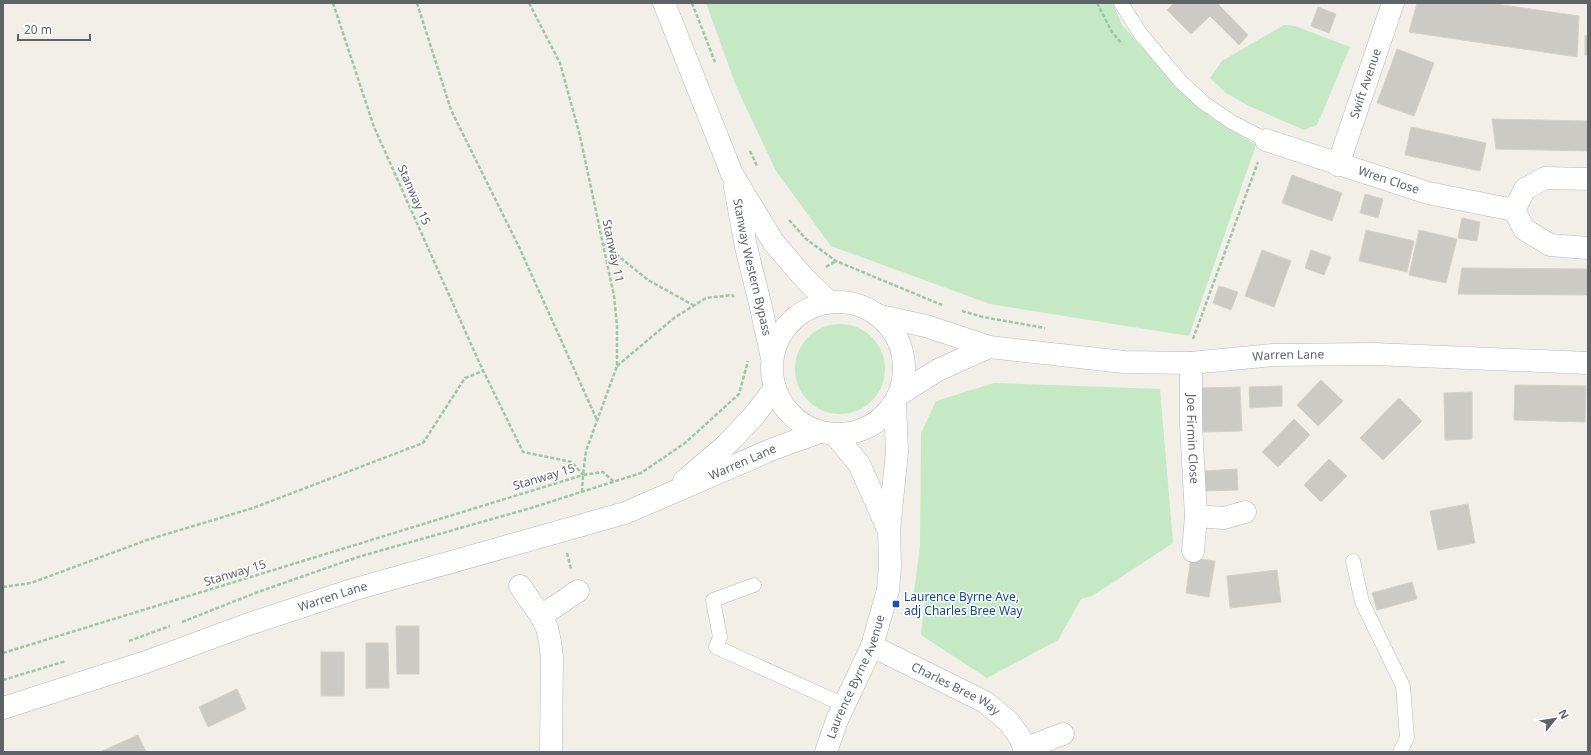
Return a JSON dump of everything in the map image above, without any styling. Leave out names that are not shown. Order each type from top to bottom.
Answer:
[{"type":"street","name":"Stanway Western Bypass","points":[[664,3],[732,174],[774,243],[806,280],[829,302]]},
{"type":"street","name":"Swift Avenue","points":[[1338,165],[1393,3]]},
{"type":"street","name":"Wren Close","points":[[1266,140],[1338,165],[1428,193],[1514,210]]},
{"type":"street","name":"Stanway Western Bypass","points":[[732,174],[746,247],[772,360]]},
{"type":"street","points":[[1588,179],[1545,178],[1525,189],[1514,210],[1524,229],[1550,245],[1588,248]]},
{"type":"street","name":"Warren Lane","points":[[897,399],[904,378],[903,355],[900,344],[892,329],[880,316],[865,307],[847,302],[829,302],[808,308],[791,321],[778,339],[772,360],[772,374],[775,388],[782,403],[804,426],[827,433],[849,434],[863,430],[881,419],[897,399],[938,370],[989,347]]},
{"type":"street","name":"Warren Lane","points":[[880,316],[926,326],[989,347],[1124,362],[1190,363],[1273,355],[1374,354],[1588,364]]},
{"type":"street","name":"Joe Firmin Close","points":[[1190,363],[1191,424],[1196,516],[1193,551]]},
{"type":"street","name":"Warren Lane","points":[[666,496],[725,446],[753,417],[775,388]]},
{"type":"street","name":"Laurence Byrne Avenue","points":[[826,752],[829,740],[844,705],[872,646],[888,590],[890,566],[889,530],[897,452],[897,399]]},
{"type":"street","name":"Warren Lane","points":[[3,708],[146,662],[246,625],[345,592],[625,514],[773,448],[827,433]]},
{"type":"street","name":"Laurence Byrne Avenue","points":[[827,433],[859,464],[889,530]]},
{"type":"street","points":[[1196,516],[1224,518],[1245,512]]},
{"type":"street","points":[[520,586],[541,616],[547,628],[552,658],[551,752]]},
{"type":"street","points":[[541,616],[578,591]]},
{"type":"street","name":"Charles Bree Way","points":[[872,646],[985,702],[1009,722],[1019,736],[1025,750],[1063,734]]},
{"type":"lane","points":[[1125,4],[1140,33],[1181,82],[1204,102],[1230,121],[1266,140]]},
{"type":"lane","points":[[1353,561],[1362,602],[1402,686],[1407,738],[1400,752]]},
{"type":"lane","points":[[754,585],[713,600],[720,637],[716,647],[844,705]]},
{"type":"path","name":"Stanway 15","points":[[3,653],[583,475],[572,462],[523,452],[484,371],[374,127],[333,3]]},
{"type":"path","points":[[417,3],[451,110],[520,248],[597,420]]},
{"type":"path","name":"Stanway 11","points":[[529,3],[560,63],[580,136],[614,296],[617,326],[617,366],[586,451],[582,492]]},
{"type":"path","points":[[692,3],[718,69]]},
{"type":"path","points":[[1192,340],[1266,140]]},
{"type":"path","points":[[750,150],[759,172]]},
{"type":"path","points":[[788,219],[806,239],[836,261],[919,297],[948,307]]},
{"type":"path","points":[[602,244],[648,280],[694,306]]},
{"type":"path","points":[[821,270],[836,261]]},
{"type":"path","points":[[617,366],[674,318],[706,298],[732,295],[737,298]]},
{"type":"path","points":[[955,310],[982,317],[1052,329]]},
{"type":"path","points":[[180,622],[258,592],[358,557],[523,510],[640,473],[685,443],[739,394],[749,356]]},
{"type":"path","points":[[3,587],[31,583],[147,540],[252,508],[423,444],[465,378],[484,371]]},
{"type":"path","points":[[583,475],[603,472],[613,482]]},
{"type":"path","points":[[125,642],[173,625]]},
{"type":"path","points":[[3,680],[68,660]]},
{"type":"green space","points":[[706,3],[1113,3],[1122,25],[1173,82],[1209,116],[1256,145],[1189,336],[990,304],[831,246],[776,171],[736,86]]},
{"type":"green space","points":[[1284,25],[1295,26],[1350,47],[1317,125],[1304,130],[1249,106],[1226,93],[1210,78],[1222,61]]},
{"type":"green space","points":[[840,324],[857,327],[872,337],[882,352],[885,369],[882,386],[872,401],[857,411],[840,414],[823,411],[808,401],[798,386],[795,369],[798,352],[808,337],[823,327]]},
{"type":"green space","points":[[994,383],[1160,389],[1173,543],[1092,596],[1081,599],[1058,640],[987,678],[921,635],[925,597],[914,592],[920,546],[921,433],[936,401]]},
{"type":"building","points":[[1174,3],[1217,3],[1248,35],[1239,45],[1210,16],[1191,34],[1167,10]]},
{"type":"building","points":[[1417,3],[1489,3],[1579,16],[1577,57],[1409,32]]},
{"type":"building","points":[[1318,7],[1336,14],[1329,33],[1311,26]]},
{"type":"building","points":[[1585,36],[1588,36],[1588,55],[1585,55]]},
{"type":"building","points":[[1397,49],[1434,63],[1414,116],[1377,103]]},
{"type":"building","points":[[1492,119],[1588,121],[1588,151],[1496,149]]},
{"type":"building","points":[[1411,127],[1486,143],[1480,171],[1405,155]]},
{"type":"building","points":[[1292,175],[1342,193],[1332,221],[1282,203]]},
{"type":"building","points":[[1365,194],[1383,199],[1378,218],[1360,213]]},
{"type":"building","points":[[1462,218],[1480,222],[1477,241],[1458,238]]},
{"type":"building","points":[[1366,230],[1414,241],[1407,272],[1359,261]]},
{"type":"building","points":[[1419,230],[1457,239],[1446,283],[1409,275]]},
{"type":"building","points":[[1262,250],[1291,261],[1274,307],[1245,296]]},
{"type":"building","points":[[1311,250],[1331,257],[1324,275],[1305,268]]},
{"type":"building","points":[[1462,268],[1588,269],[1588,295],[1458,294]]},
{"type":"building","points":[[1219,286],[1238,292],[1231,310],[1213,303]]},
{"type":"building","points":[[1321,380],[1343,401],[1318,426],[1297,405]]},
{"type":"building","points":[[1515,385],[1586,386],[1585,422],[1514,420]]},
{"type":"building","points":[[1282,386],[1282,406],[1250,408],[1249,387]]},
{"type":"building","points":[[1240,387],[1242,431],[1203,432],[1202,388]]},
{"type":"building","points":[[1472,392],[1472,439],[1445,440],[1444,393]]},
{"type":"building","points":[[1399,398],[1422,421],[1383,460],[1360,438]]},
{"type":"building","points":[[1294,419],[1310,435],[1278,467],[1262,452]]},
{"type":"building","points":[[1329,459],[1347,476],[1321,502],[1304,485]]},
{"type":"building","points":[[1237,469],[1238,490],[1205,491],[1204,471]]},
{"type":"building","points":[[1468,504],[1475,543],[1438,550],[1430,511]]},
{"type":"building","points":[[1191,558],[1215,561],[1209,597],[1186,593]]},
{"type":"building","points":[[1277,570],[1281,602],[1230,608],[1227,576]]},
{"type":"building","points":[[1412,582],[1417,599],[1377,610],[1372,593]]},
{"type":"building","points":[[396,626],[419,626],[419,674],[397,674]]},
{"type":"building","points":[[366,643],[388,643],[389,688],[366,688]]},
{"type":"building","points":[[321,652],[344,652],[344,696],[321,696]]},
{"type":"building","points":[[237,689],[246,709],[208,727],[199,707]]},
{"type":"building","points":[[138,735],[146,752],[100,752]]},
{"type":"place","name":"Laurence Byrne Ave, adj Charles Bree Way","points":[[896,604]]}]
